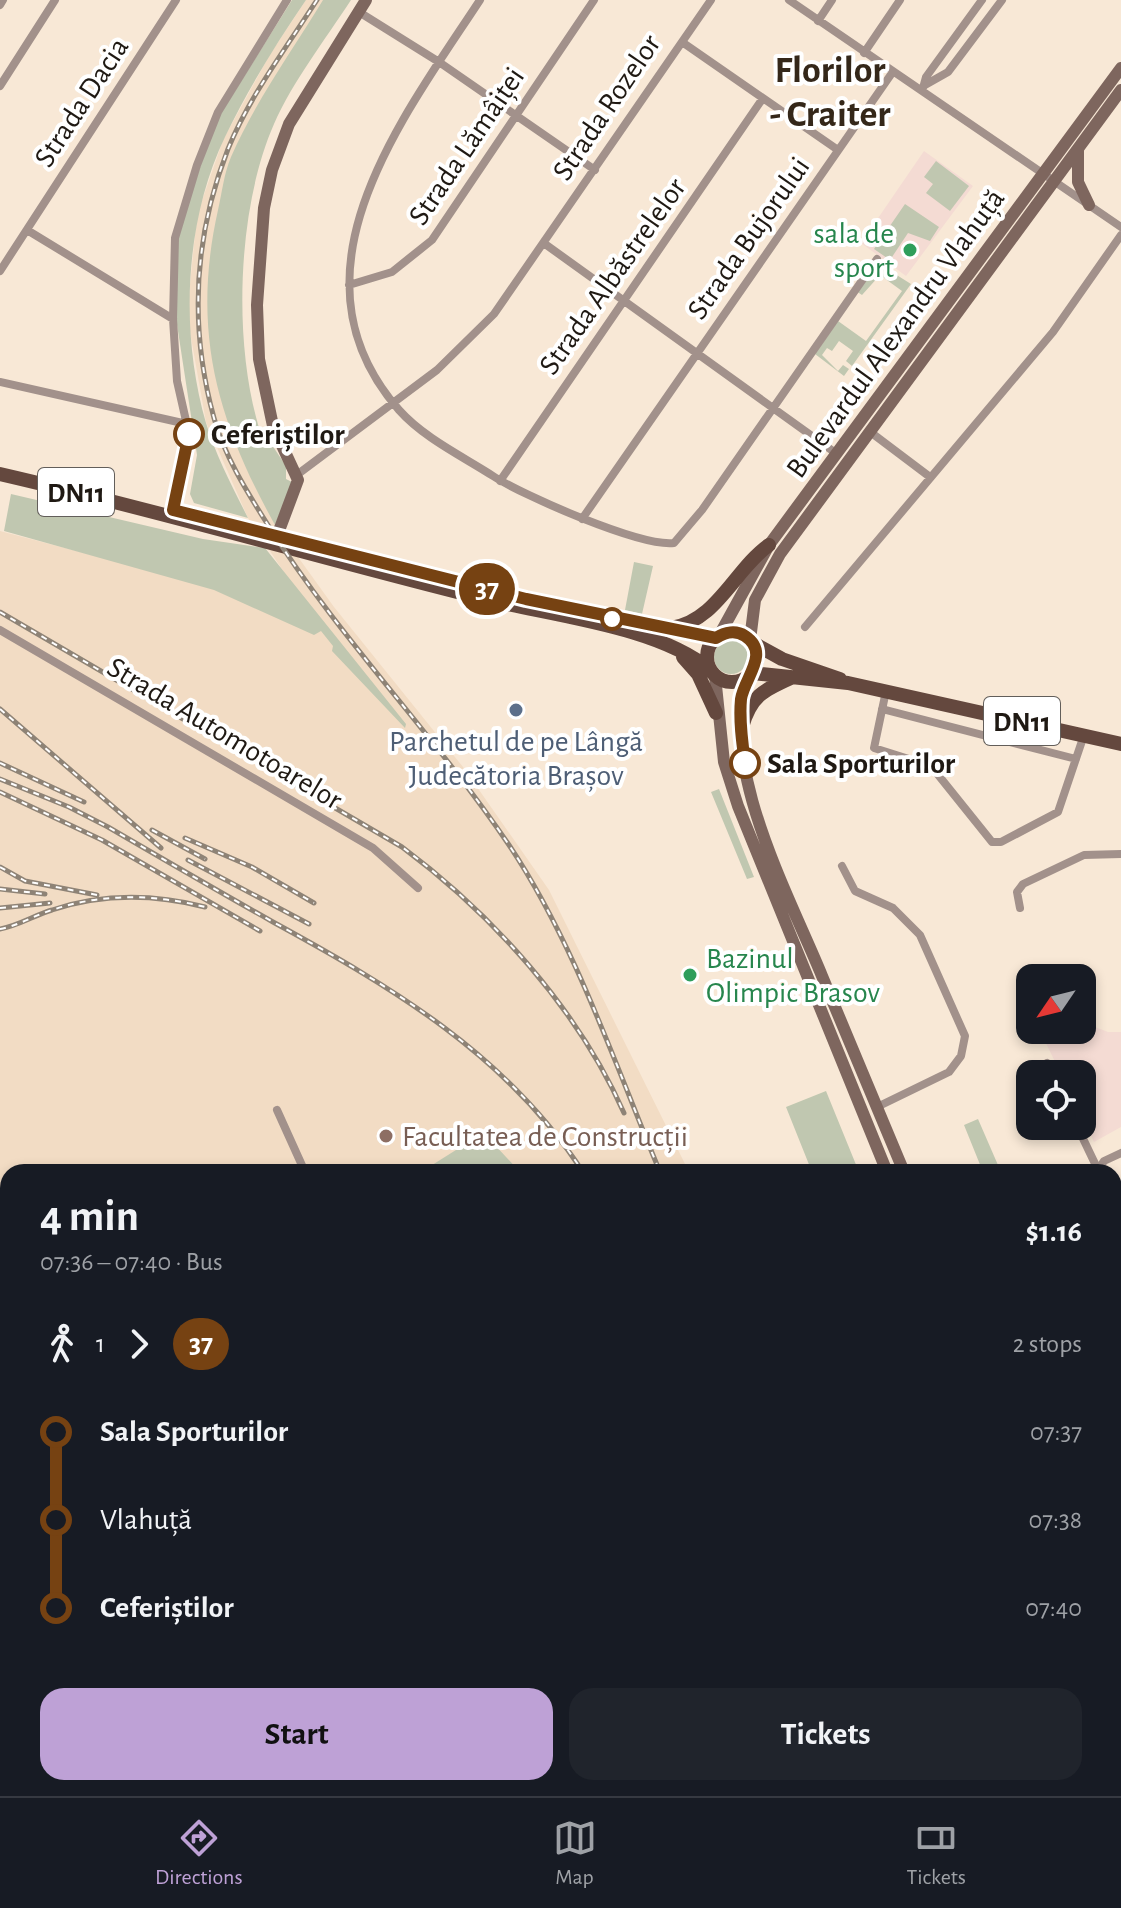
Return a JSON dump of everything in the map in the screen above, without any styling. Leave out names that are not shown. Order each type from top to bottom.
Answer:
[{"type":"main road","points":[[277,536],[298,474],[273,426],[259,359],[257,305],[264,208],[272,170],[289,124],[362,6]]},
{"type":"main road","name":"Bulevardul Alexandru Vlahuță","points":[[752,642],[755,600],[762,583],[1048,180],[1121,68]]},
{"type":"main road","name":"Bulevardul Alexandru Vlahuță","points":[[718,636],[769,545],[1048,180],[1078,151],[1117,104],[1121,90]]},
{"type":"main road","points":[[1078,151],[1078,182],[1089,205]]},
{"type":"main road","name":"DN11","points":[[0,474],[152,509],[672,646],[688,653],[712,673]]},
{"type":"main road","name":"DN11","points":[[152,509],[173,510],[526,599],[659,629],[718,636]]},
{"type":"main road","points":[[659,629],[679,627],[697,620],[753,557],[769,545]]},
{"type":"main road","points":[[884,1164],[726,774],[708,649],[718,636],[736,632],[752,642],[757,660],[741,701],[748,778],[767,842],[901,1164]]},
{"type":"main road","name":"DN11","points":[[752,642],[782,659],[848,683]]},
{"type":"main road","points":[[672,646],[698,674],[716,713]]},
{"type":"main road","points":[[712,673],[734,682],[750,674]]},
{"type":"main road","name":"DN11","points":[[750,674],[848,683],[1121,744]]},
{"type":"main road","points":[[742,727],[748,706],[754,699],[794,676]]},
{"type":"street","points":[[0,5],[3,0]]},
{"type":"street","points":[[0,86],[55,0]]},
{"type":"street","name":"Strada Dacia","points":[[0,271],[176,0]]},
{"type":"street","points":[[173,510],[188,448],[187,424],[177,381],[173,319],[175,238],[197,165],[218,112],[287,0]]},
{"type":"street","points":[[480,0],[386,147],[371,180],[353,249],[349,285],[357,342],[393,402],[422,430],[500,481],[582,519],[674,543],[877,259]]},
{"type":"street","name":"Strada Lămâiței","points":[[349,285],[392,272],[419,254],[594,0]]},
{"type":"street","name":"Strada Rozelor","points":[[298,474],[437,370],[484,325],[545,244],[711,0]]},
{"type":"street","points":[[789,0],[892,73],[923,89],[1048,180],[1121,227]]},
{"type":"street","points":[[864,53],[900,0]]},
{"type":"street","points":[[923,89],[926,77],[982,0]]},
{"type":"street","points":[[923,89],[948,72],[1002,0]]},
{"type":"street","points":[[818,21],[829,2]]},
{"type":"street","points":[[362,6],[595,170]]},
{"type":"street","points":[[682,42],[838,150]]},
{"type":"street","name":"Strada Bujorului","points":[[582,519],[892,73]]},
{"type":"street","name":"Strada Albăstrelelor","points":[[500,481],[763,98]]},
{"type":"street","points":[[27,230],[173,319]]},
{"type":"street","points":[[805,627],[1053,332],[1121,235]]},
{"type":"street","points":[[545,244],[625,300]]},
{"type":"street","name":"Strada Bujorului","points":[[625,300],[698,351]]},
{"type":"street","points":[[698,351],[837,454]]},
{"type":"street","points":[[0,382],[187,424]]},
{"type":"street","points":[[869,431],[930,477]]},
{"type":"street","name":"Strada Automotoarelor","points":[[0,630],[373,848],[418,888]]},
{"type":"street","points":[[886,691],[874,748],[931,766],[992,842],[1001,842],[1056,814],[1084,735]]},
{"type":"street","points":[[882,709],[1076,759]]},
{"type":"street","points":[[1020,908],[1017,892],[1023,884],[1084,855],[1121,854]]},
{"type":"street","points":[[842,866],[855,891],[904,917],[920,935],[965,1036],[961,1056],[949,1072],[877,1107]]},
{"type":"street","points":[[277,1110],[301,1164]]},
{"type":"street","points":[[1084,1140],[1095,1164]]},
{"type":"street","points":[[1102,1164],[1121,1153]]},
{"type":"shaded area","points":[[306,0],[324,0],[214,237],[275,525],[334,607],[463,767],[549,890],[685,1164],[0,1164],[0,531],[267,601],[319,625],[248,518],[206,422],[187,315],[197,215],[223,140],[269,56]]},
{"type":"shaded area","points":[[924,151],[973,186],[906,276],[861,243]]},
{"type":"shaded area","points":[[1096,1027],[1121,1032],[1121,1127],[1094,1142],[1096,1060],[1054,1060],[1046,1044],[1096,1044]]},
{"type":"green space","points":[[292,0],[306,0],[243,102],[211,170],[194,241],[190,278],[192,352],[206,423],[225,472],[248,518],[194,503],[190,494],[197,455],[174,305],[177,239],[213,126]]},
{"type":"green space","points":[[323,0],[351,0],[300,76],[274,124],[261,159],[246,239],[243,324],[253,405],[263,440],[270,442],[286,466],[286,479],[292,482],[275,525],[238,448],[215,374],[207,296],[210,254],[231,157],[262,97]]},
{"type":"green space","points":[[936,161],[969,186],[950,211],[926,193],[933,184],[924,177]]},
{"type":"green space","points":[[905,204],[939,227],[930,241],[908,233],[890,260],[874,249]]},
{"type":"green space","points":[[876,262],[911,284],[852,366],[846,361],[853,351],[839,341],[832,351],[827,348],[822,355],[838,371],[843,365],[849,369],[844,376],[815,354],[838,321],[866,341],[902,291],[880,275],[862,295],[856,291]]},
{"type":"green space","points":[[11,494],[203,539],[265,548],[406,724],[405,728],[332,651],[333,646],[321,631],[314,635],[214,590],[4,531]]},
{"type":"green space","points":[[634,562],[653,566],[642,614],[625,610]]},
{"type":"green space","points":[[731,640],[743,645],[748,657],[743,669],[731,674],[719,669],[714,657],[719,645]]},
{"type":"green space","points":[[719,789],[754,877],[747,879],[711,792]]},
{"type":"green space","points":[[826,1091],[856,1164],[809,1164],[786,1107]]},
{"type":"green space","points":[[978,1119],[998,1164],[980,1164],[964,1125]]},
{"type":"green space","points":[[475,1138],[493,1143],[513,1164],[434,1164]]},
{"type":"railway","points":[[317,0],[246,111],[228,149],[208,215],[202,248],[198,316],[206,384],[214,418],[237,473],[296,567],[450,764],[533,883],[574,963],[657,1164]]},
{"type":"railway","points":[[0,612],[402,847],[435,873],[500,933],[530,966],[583,1037],[624,1113]]},
{"type":"railway","points":[[0,709],[161,848]]},
{"type":"railway","points":[[0,763],[84,802]]},
{"type":"railway","points":[[0,779],[69,807],[108,827],[403,999],[483,1059],[519,1093],[553,1130],[577,1164]]},
{"type":"railway","points":[[0,792],[102,840],[260,931]]},
{"type":"railway","points":[[152,830],[205,859]]},
{"type":"railway","points":[[185,838],[252,867],[314,903]]},
{"type":"railway","points":[[188,860],[309,924]]},
{"type":"railway","points":[[0,867],[25,881],[97,895]]},
{"type":"railway","points":[[0,889],[45,894]]},
{"type":"railway","points":[[0,929],[71,904],[109,898],[148,898],[205,907]]},
{"type":"railway","points":[[0,908],[50,903]]},
{"type":"bus line","name":"37","points":[[189,434],[173,510],[648,627],[716,638],[731,632],[746,636],[755,647],[757,660],[741,701],[745,763]]},
{"type":"place","name":"sala de sport","points":[[910,250]]},
{"type":"place","name":"Ceferiștilor","points":[[189,434]]},
{"type":"place","name":"Parchetul de pe Lângă Judecătoria Brașov","points":[[516,710]]},
{"type":"place","name":"Sala Sporturilor","points":[[745,763]]},
{"type":"place","name":"Bazinul Olimpic Brasov","points":[[690,975]]},
{"type":"place","name":"Facultatea de Construcții","points":[[386,1136]]},
{"type":"district","name":"Florilor - Craiter","points":[[830,91]]}]
